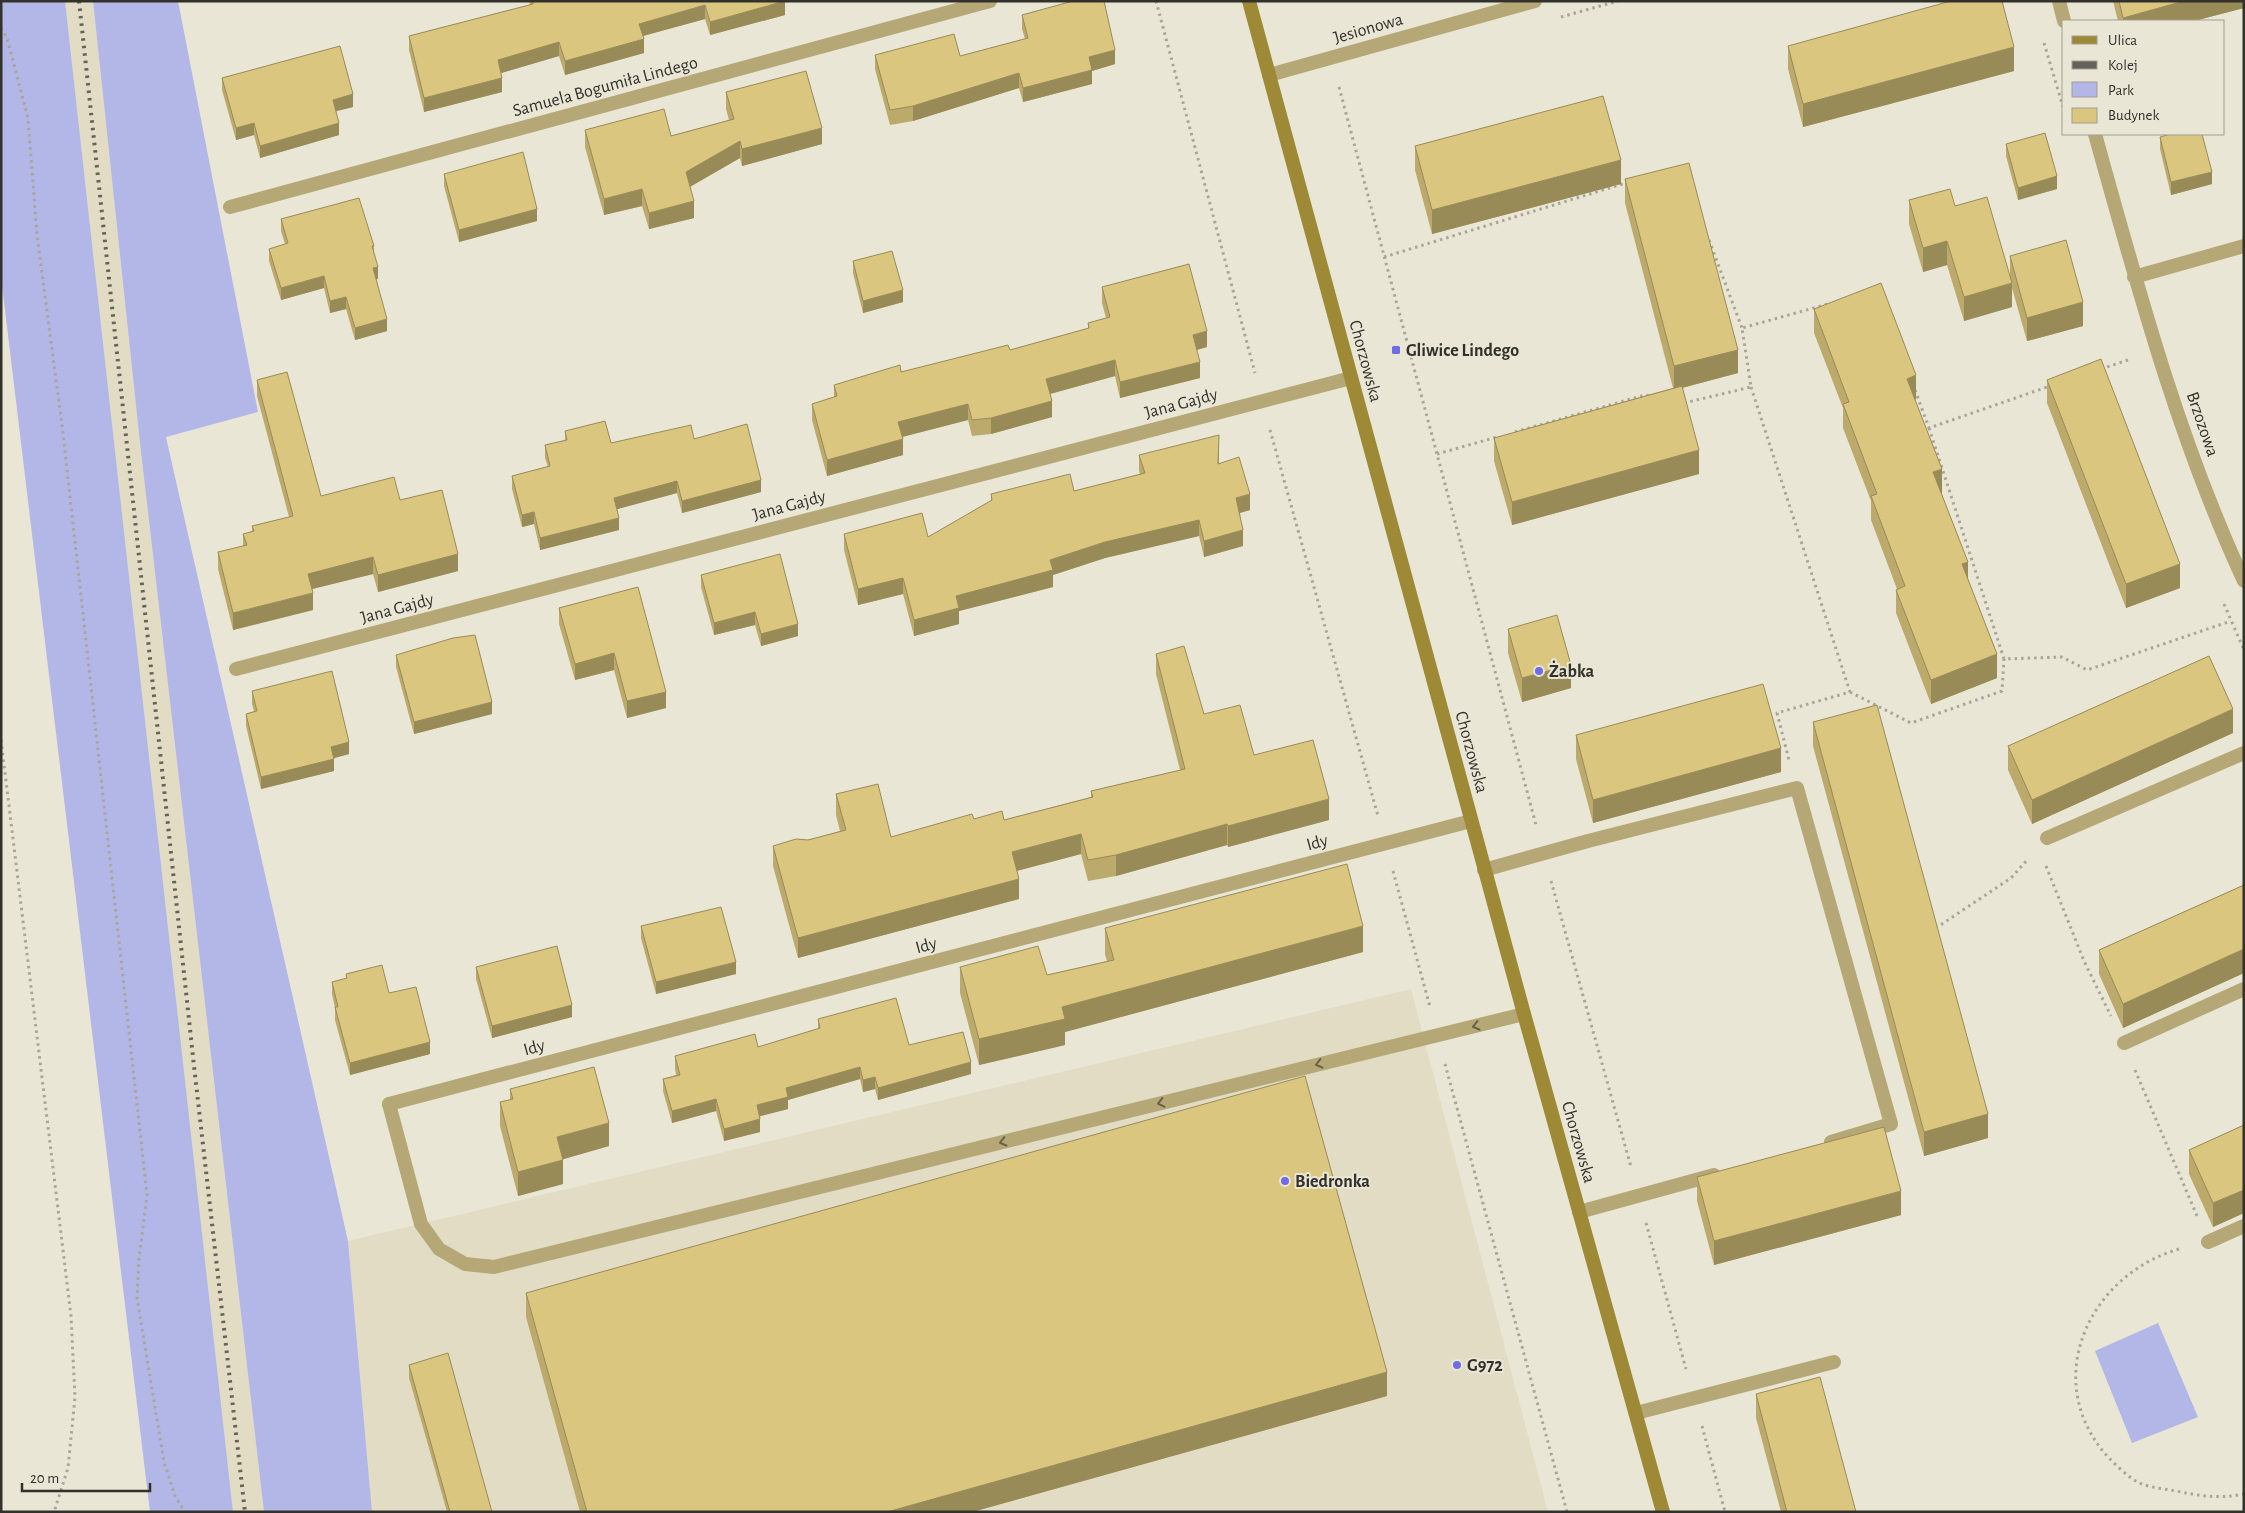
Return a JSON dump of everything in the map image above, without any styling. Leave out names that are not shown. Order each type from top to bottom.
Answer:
[{"type":"main road","name":"Chorzowska","points":[[1249,1],[1484,870],[1663,1512]]},
{"type":"street","name":"Samuela Bogumiła Lindego","points":[[230,208],[990,1]]},
{"type":"street","name":"Jesionowa","points":[[1269,75],[1535,1]]},
{"type":"street","points":[[2059,1],[2064,20]]},
{"type":"street","name":"Brzozowa","points":[[2096,135],[2134,277],[2195,460],[2244,581]]},
{"type":"street","points":[[2134,277],[2244,246]]},
{"type":"street","name":"Jana Gajdy","points":[[236,669],[1351,378]]},
{"type":"street","points":[[2043,843],[2244,753]]},
{"type":"street","points":[[1484,870],[1797,788],[1891,1124],[1814,1146]]},
{"type":"street","name":"Idy","points":[[1437,1036],[494,1267],[465,1264],[439,1249],[420,1224],[389,1104],[1471,822]]},
{"type":"street","points":[[2124,1043],[2244,989]]},
{"type":"street","points":[[1437,1036],[1524,1014]]},
{"type":"street","points":[[1580,1212],[1728,1171]]},
{"type":"street","points":[[2208,1242],[2244,1226]]},
{"type":"street","points":[[1636,1413],[1834,1362]]},
{"type":"path","points":[[1156,1],[1262,401],[1386,844],[1567,1512]]},
{"type":"path","points":[[1,28],[7,38],[28,118],[37,235],[63,433],[145,1175],[147,1195],[139,1259],[137,1298],[164,1462],[174,1496],[185,1512]]},
{"type":"path","points":[[2043,38],[2062,103]]},
{"type":"path","points":[[1337,78],[1544,854],[1725,1512]]},
{"type":"path","points":[[1384,257],[1635,180]]},
{"type":"path","points":[[1708,238],[1742,328],[1751,387],[1850,692]]},
{"type":"path","points":[[1742,328],[1832,303]]},
{"type":"path","points":[[2098,370],[2136,357]]},
{"type":"path","points":[[1797,788],[1777,713],[1850,692],[1911,722],[2002,691],[2004,659],[1929,428],[1912,382]]},
{"type":"path","points":[[1929,428],[2051,386]]},
{"type":"path","points":[[1682,403],[1751,387]]},
{"type":"path","points":[[1512,433],[1645,395],[1654,397]]},
{"type":"path","points":[[1436,454],[1503,435]]},
{"type":"path","points":[[2004,659],[2062,657],[2087,670],[2232,621]]},
{"type":"path","points":[[1,740],[71,1316],[75,1397],[68,1468],[54,1512]]},
{"type":"path","points":[[1933,927],[1942,924],[2011,878],[2043,843],[2084,961],[2124,1043],[2208,1242],[2176,1249],[2128,1273],[2101,1300],[2084,1334],[2075,1372],[2081,1411],[2094,1440],[2109,1459],[2141,1484],[2206,1498],[2244,1494]]},
{"type":"shaded area","points":[[65,1],[93,1],[140,443],[264,1512],[233,1512]]},
{"type":"shaded area","points":[[1411,989],[1548,1512],[372,1512],[348,1241]]},
{"type":"green space","points":[[1,1],[65,1],[233,1512],[150,1512],[1,277]]},
{"type":"green space","points":[[93,1],[178,1],[258,412],[166,437],[348,1241],[372,1512],[264,1512],[140,443]]},
{"type":"green space","points":[[2158,1323],[2198,1417],[2132,1443],[2095,1351]]},
{"type":"building","points":[[533,1],[785,1],[710,22],[705,5],[639,24],[644,39],[565,61],[559,42],[498,60],[502,78],[424,98],[409,36],[533,4]]},
{"type":"building","points":[[1073,1],[1104,1],[1115,50],[1089,57],[1092,70],[1023,88],[1019,73],[913,106],[890,110],[875,55],[954,34],[960,56],[1028,38],[1022,15]]},
{"type":"building","points":[[1951,1],[2002,1],[2014,47],[1803,104],[1788,46]]},
{"type":"building","points":[[2119,1],[2184,1],[2123,18]]},
{"type":"building","points":[[340,46],[353,94],[333,100],[339,123],[260,146],[254,123],[236,128],[222,78]]},
{"type":"building","points":[[806,71],[822,128],[742,149],[740,141],[686,172],[694,201],[649,213],[642,189],[604,199],[585,130],[664,109],[671,136],[734,119],[726,92]]},
{"type":"building","points":[[1603,96],[1621,160],[1432,210],[1415,146]]},
{"type":"building","points":[[2045,133],[2057,176],[2018,188],[2006,144]]},
{"type":"building","points":[[2167,135],[2202,135],[2212,172],[2171,182],[2160,137]]},
{"type":"building","points":[[523,152],[537,209],[459,230],[444,174]]},
{"type":"building","points":[[1689,163],[1738,350],[1674,366],[1625,179]]},
{"type":"building","points":[[1950,189],[1955,206],[1987,197],[2012,283],[1964,297],[1947,241],[1923,248],[1909,200]]},
{"type":"building","points":[[359,198],[374,246],[372,246],[378,267],[373,268],[387,319],[355,328],[346,297],[330,301],[324,276],[281,288],[269,249],[288,243],[281,219]]},
{"type":"building","points":[[2066,240],[2083,302],[2027,318],[2010,256]]},
{"type":"building","points":[[892,251],[903,290],[863,301],[853,261]]},
{"type":"building","points":[[1189,264],[1207,331],[1193,335],[1200,362],[1120,382],[1115,360],[1046,379],[1052,401],[991,418],[972,420],[968,404],[898,422],[903,439],[827,460],[812,404],[837,396],[834,385],[900,365],[901,372],[1008,345],[1010,350],[1089,328],[1088,323],[1110,317],[1102,287]]},
{"type":"building","points":[[1881,283],[1916,375],[1907,379],[1942,469],[1933,472],[1968,562],[1962,564],[1997,654],[1931,680],[1896,590],[1905,586],[1871,496],[1877,494],[1843,404],[1849,402],[1814,309]]},
{"type":"building","points":[[2101,359],[2180,564],[2126,584],[2047,380]]},
{"type":"building","points":[[287,372],[321,496],[394,477],[400,500],[442,490],[458,554],[378,575],[373,557],[308,574],[313,593],[233,613],[218,552],[247,545],[243,534],[254,531],[252,526],[293,516],[257,380]]},
{"type":"building","points":[[1682,386],[1699,450],[1512,502],[1494,438]]},
{"type":"building","points":[[605,421],[611,443],[691,425],[694,439],[747,424],[761,480],[682,501],[677,481],[614,498],[619,518],[540,538],[534,512],[522,515],[512,476],[550,466],[545,445],[567,440],[565,431]]},
{"type":"building","points":[[1219,435],[1218,464],[1239,457],[1250,494],[1236,498],[1243,530],[1204,541],[1199,520],[1105,542],[1050,560],[1053,570],[956,596],[959,608],[914,620],[903,578],[858,589],[844,534],[922,513],[928,537],[992,500],[991,494],[1070,474],[1074,491],[1145,473],[1139,455]]},
{"type":"building","points":[[780,554],[798,624],[761,634],[755,612],[714,623],[701,575]]},
{"type":"building","points":[[638,587],[666,692],[627,701],[614,653],[575,664],[559,608]]},
{"type":"building","points":[[1557,615],[1571,665],[1522,678],[1508,629]]},
{"type":"building","points":[[475,635],[492,702],[414,722],[396,655],[453,638]]},
{"type":"building","points":[[1184,646],[1204,714],[1240,705],[1254,755],[1313,740],[1329,799],[1228,826],[1227,824],[1116,855],[1088,860],[1081,834],[1012,852],[1019,879],[798,938],[773,846],[796,839],[808,840],[846,830],[836,794],[878,784],[891,837],[972,814],[974,819],[1002,811],[1004,820],[1093,797],[1091,791],[1185,769],[1156,654]]},
{"type":"building","points":[[2209,656],[2233,709],[2032,800],[2008,746]]},
{"type":"building","points":[[332,671],[349,742],[331,747],[334,759],[261,777],[246,714],[257,711],[252,691]]},
{"type":"building","points":[[1763,684],[1781,748],[1593,800],[1576,735]]},
{"type":"building","points":[[1877,705],[1988,1114],[1924,1132],[1813,722]]},
{"type":"building","points":[[1347,864],[1363,926],[1062,1007],[1065,1019],[979,1039],[960,967],[1038,946],[1047,975],[1114,960],[1105,928]]},
{"type":"building","points":[[2244,885],[2244,949],[2123,1004],[2099,950]]},
{"type":"building","points":[[721,907],[736,962],[656,982],[641,926]]},
{"type":"building","points":[[557,946],[572,1005],[492,1026],[476,967]]},
{"type":"building","points":[[382,965],[389,993],[416,987],[430,1042],[350,1063],[335,1007],[338,1007],[332,982],[347,978],[346,974]]},
{"type":"building","points":[[896,998],[909,1045],[963,1032],[971,1062],[878,1088],[875,1077],[863,1080],[860,1067],[786,1088],[788,1097],[757,1105],[760,1119],[724,1129],[716,1099],[672,1111],[663,1079],[680,1075],[675,1056],[755,1034],[758,1047],[820,1028],[818,1019]]},
{"type":"building","points":[[594,1067],[609,1123],[557,1137],[563,1160],[518,1172],[500,1102],[513,1099],[510,1089]]},
{"type":"building","points":[[1305,1076],[1387,1372],[887,1512],[587,1512],[526,1293]]},
{"type":"building","points":[[2244,1125],[2244,1190],[2213,1203],[2189,1150]]},
{"type":"building","points":[[1884,1127],[1901,1191],[1714,1241],[1697,1177]]},
{"type":"building","points":[[448,1353],[492,1512],[450,1512],[409,1365]]},
{"type":"building","points":[[1820,1377],[1856,1512],[1787,1512],[1756,1394]]},
{"type":"railway","points":[[79,1],[194,1066],[245,1512]]},
{"type":"place","name":"Gliwice Lindego","points":[[1396,350]]},
{"type":"place","name":"Żabka","points":[[1539,671]]},
{"type":"place","name":"Biedronka","points":[[1285,1181]]},
{"type":"place","name":"G972","points":[[1457,1365]]}]
